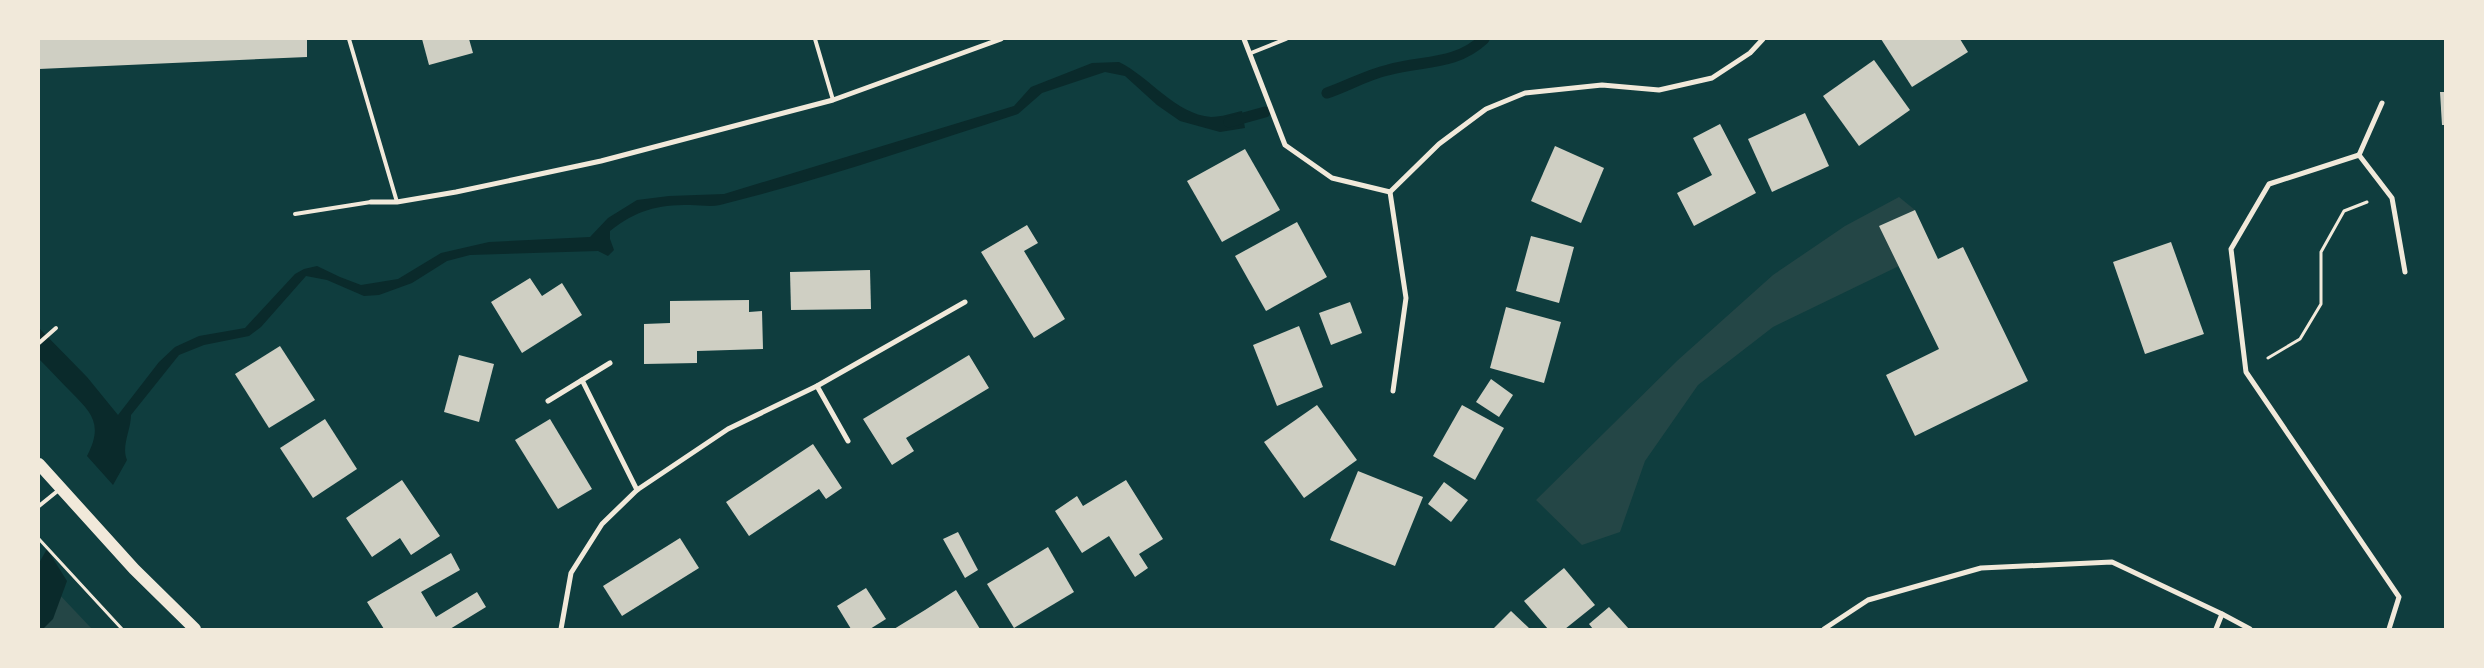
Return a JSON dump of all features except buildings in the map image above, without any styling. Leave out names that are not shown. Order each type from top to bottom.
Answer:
[{"type":"main road","points":[[39,464],[60,489],[195,629]]},
{"type":"street","points":[[371,202],[397,202],[456,192],[601,161],[833,100],[1001,39]]},
{"type":"street","points":[[1244,39],[1285,145],[1332,178],[1390,192]]},
{"type":"street","points":[[1390,192],[1438,144],[1486,109],[1525,92],[1602,85],[1659,90],[1668,88],[1712,78],[1750,53],[1763,39]]},
{"type":"street","points":[[2382,103],[2359,155],[2269,184],[2231,249],[2246,372],[2399,597],[2389,629]]},
{"type":"street","points":[[2359,155],[2392,198],[2405,272]]},
{"type":"street","points":[[1390,192],[1406,298],[1393,390]]},
{"type":"street","points":[[561,629],[572,574],[602,524],[637,490],[728,429],[818,386],[965,302]]},
{"type":"street","points":[[548,401],[610,363]]},
{"type":"street","points":[[582,380],[637,490]]},
{"type":"street","points":[[818,386],[848,441]]},
{"type":"street","points":[[1824,629],[1868,600],[1982,568],[2112,562],[2250,629]]},
{"type":"street","points":[[2216,629],[2222,614]]},
{"type":"lane","points":[[349,39],[397,202]]},
{"type":"lane","points":[[815,39],[833,100]]},
{"type":"lane","points":[[1251,53],[1286,39]]},
{"type":"lane","points":[[294,214],[371,202]]},
{"type":"lane","points":[[39,343],[56,328]]},
{"type":"lane","points":[[39,506],[60,489]]},
{"type":"path","points":[[2246,372],[2300,339],[2321,304],[2321,252],[2344,212],[2374,199],[2392,198]]},
{"type":"path","points":[[39,538],[122,629]]},
{"type":"shaded area","points":[[1119,62],[1141,76],[1174,102],[1198,114],[1215,117],[1242,111],[1245,128],[1220,132],[1180,121],[1157,105],[1125,76],[1105,72],[1042,93],[1018,114],[833,174],[720,205],[678,205],[647,210],[629,218],[610,231],[610,239],[614,250],[608,256],[598,251],[470,255],[447,261],[412,283],[379,295],[364,296],[327,280],[306,276],[261,327],[249,336],[204,345],[179,355],[131,415],[125,449],[127,460],[113,485],[87,456],[92,445],[95,428],[90,414],[39,359],[39,328],[87,377],[118,415],[159,362],[175,347],[199,336],[245,328],[295,274],[304,269],[317,266],[361,285],[398,279],[441,253],[489,242],[590,237],[608,218],[637,200],[669,196],[724,194],[1014,106],[1031,87],[1092,63]]},
{"type":"shaded area","points":[[1899,197],[1915,210],[1880,227],[1899,266],[1773,327],[1698,385],[1645,461],[1620,532],[1582,545],[1536,500],[1678,360],[1773,275],[1845,226]]},
{"type":"shaded area","points":[[47,549],[67,581],[53,619],[43,629],[39,629],[39,563]]},
{"type":"shaded area","points":[[39,573],[92,629],[39,629]]},
{"type":"waterway","points":[[1327,93],[1380,72],[1438,61],[1462,54],[1484,39]]},
{"type":"waterway","points":[[1229,122],[1265,112]]}]
